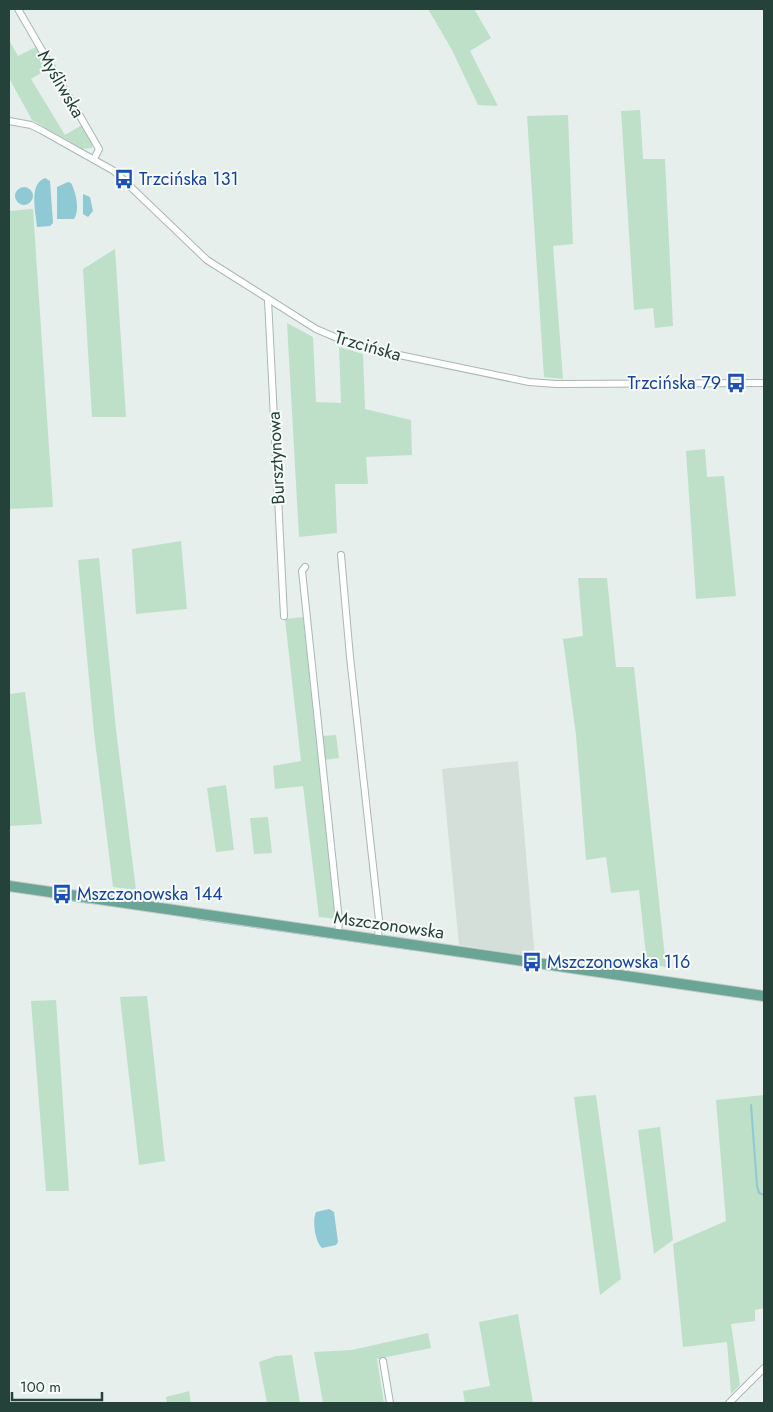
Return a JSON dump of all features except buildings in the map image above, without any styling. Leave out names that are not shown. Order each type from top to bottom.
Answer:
[{"type":"main road","name":"Mszczonowska","points":[[9,886],[764,996]]},
{"type":"street","name":"Myśliwska","points":[[18,9],[99,149],[94,158]]},
{"type":"street","name":"Trzcińska","points":[[9,120],[31,125],[94,158],[120,176],[207,260],[316,329],[356,346],[529,382],[556,384],[764,383]]},
{"type":"street","name":"Bursztynowa","points":[[268,300],[284,616]]},
{"type":"street","points":[[341,554],[350,657],[379,920],[378,940]]},
{"type":"street","points":[[305,567],[302,570],[339,921],[338,934]]},
{"type":"street","points":[[384,1361],[390,1403]]},
{"type":"street","points":[[729,1403],[764,1368]]},
{"type":"shaded area","points":[[518,761],[535,957],[459,945],[442,769]]},
{"type":"green space","points":[[428,9],[474,9],[491,38],[470,51],[498,106],[478,105],[452,50]]},
{"type":"green space","points":[[9,40],[18,56],[38,46],[48,69],[31,79],[65,135],[82,125],[93,142],[92,148],[83,149],[32,120],[9,78]]},
{"type":"green space","points":[[640,110],[643,159],[665,159],[673,326],[655,328],[653,308],[634,310],[621,111]]},
{"type":"green space","points":[[568,115],[573,244],[553,246],[563,379],[544,377],[527,116]]},
{"type":"green space","points":[[33,209],[53,507],[9,509],[9,211]]},
{"type":"green space","points":[[115,249],[126,417],[92,417],[83,269]]},
{"type":"green space","points":[[287,323],[313,337],[316,402],[341,403],[339,347],[363,354],[365,409],[411,420],[412,455],[366,457],[368,484],[335,484],[337,533],[299,537]]},
{"type":"green space","points":[[705,449],[707,477],[724,476],[736,596],[696,599],[686,451]]},
{"type":"green space","points":[[181,541],[187,609],[136,614],[132,549]]},
{"type":"green space","points":[[99,558],[116,730],[136,890],[113,887],[94,733],[78,560]]},
{"type":"green space","points":[[578,578],[607,578],[616,667],[634,667],[666,967],[647,964],[639,890],[611,893],[606,857],[586,860],[576,735],[563,639],[583,636]]},
{"type":"green space","points":[[303,617],[337,919],[319,917],[303,786],[275,789],[273,766],[301,761],[285,619]]},
{"type":"green space","points":[[25,692],[42,824],[9,826],[9,694]]},
{"type":"green space","points":[[336,735],[339,758],[324,760],[322,736]]},
{"type":"green space","points":[[226,785],[234,850],[216,852],[207,788]]},
{"type":"green space","points":[[268,817],[272,853],[254,854],[250,818]]},
{"type":"green space","points":[[147,996],[165,1161],[139,1165],[120,997]]},
{"type":"green space","points":[[56,1000],[69,1191],[46,1191],[31,1001]]},
{"type":"green space","points":[[596,1095],[621,1279],[600,1295],[574,1097]]},
{"type":"green space","points":[[764,1095],[764,1308],[755,1310],[755,1321],[731,1324],[740,1385],[731,1394],[727,1342],[683,1347],[673,1244],[726,1221],[716,1100]]},
{"type":"green space","points":[[660,1127],[673,1240],[654,1254],[638,1130]]},
{"type":"green space","points":[[518,1314],[533,1403],[465,1403],[463,1391],[490,1386],[479,1322]]},
{"type":"green space","points":[[428,1333],[431,1348],[377,1359],[384,1403],[323,1403],[314,1352],[352,1350]]},
{"type":"green space","points":[[292,1355],[300,1403],[267,1403],[259,1362],[276,1356]]},
{"type":"green space","points":[[189,1391],[191,1403],[167,1402],[166,1397]]},
{"type":"water","points":[[45,178],[50,181],[53,223],[50,226],[37,227],[35,192],[36,186]]},
{"type":"water","points":[[68,182],[71,183],[76,196],[76,215],[74,219],[57,219],[57,187]]},
{"type":"water","points":[[20,187],[28,187],[33,192],[31,203],[20,205],[15,200],[15,192]]},
{"type":"water","points":[[83,194],[90,197],[93,211],[88,217],[83,214]]},
{"type":"water","points":[[329,1209],[334,1212],[338,1242],[336,1245],[322,1248],[316,1236],[315,1216],[316,1212]]},
{"type":"waterway","points":[[49,897],[89,903]]},
{"type":"waterway","points":[[198,919],[415,950]]},
{"type":"waterway","points":[[751,1105],[757,1186],[759,1193],[764,1195]]},
{"type":"place","name":"Trzcińska 131","points":[[124,179]]},
{"type":"place","name":"Trzcińska 79","points":[[736,383]]},
{"type":"place","name":"Mszczonowska 144","points":[[62,894]]},
{"type":"place","name":"Mszczonowska 116","points":[[532,962]]}]
